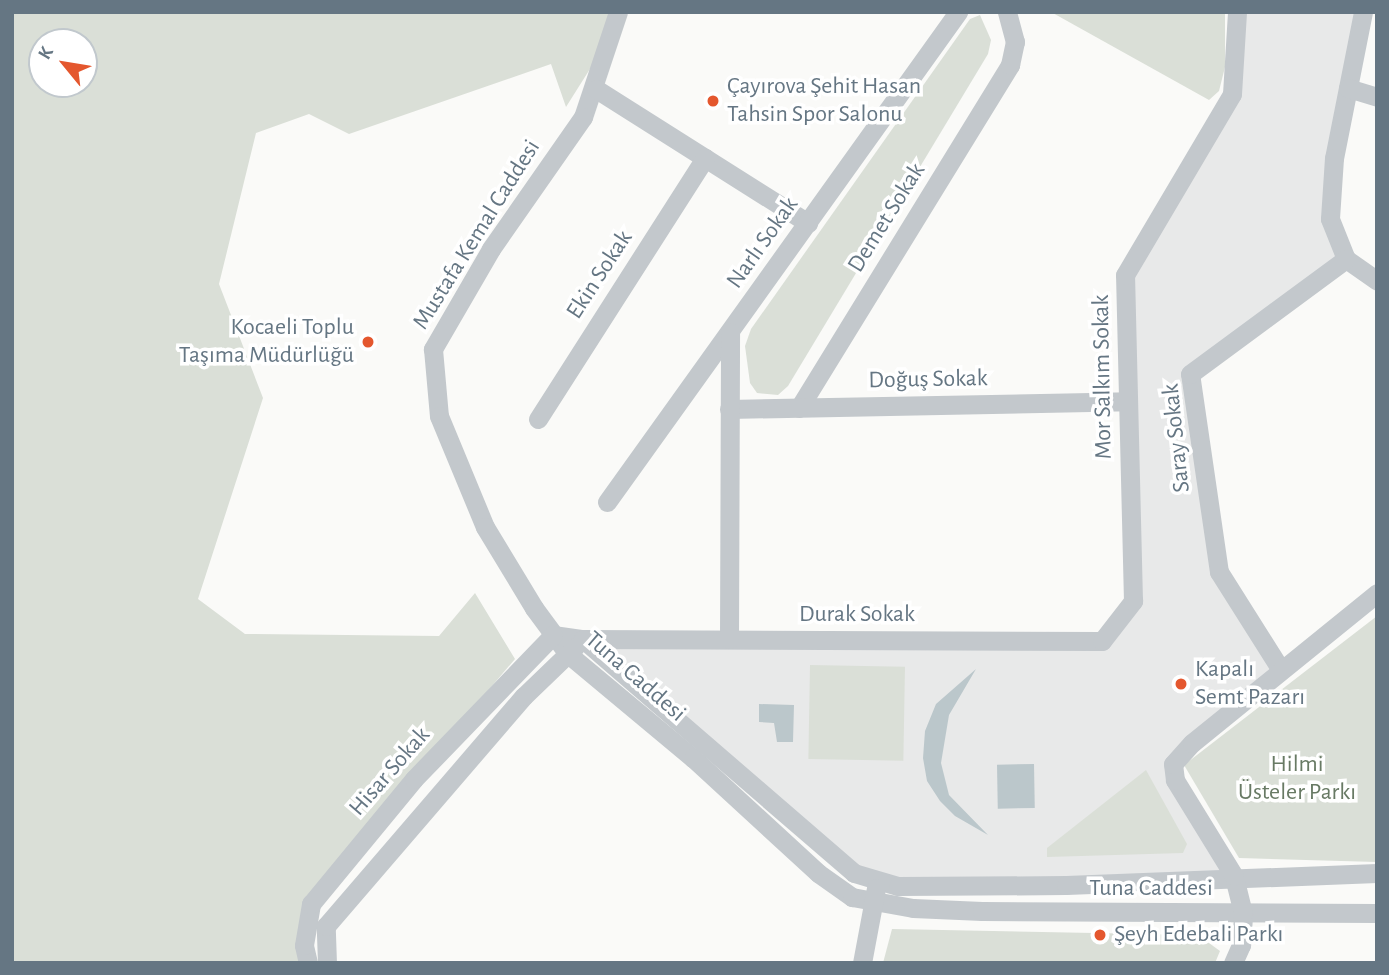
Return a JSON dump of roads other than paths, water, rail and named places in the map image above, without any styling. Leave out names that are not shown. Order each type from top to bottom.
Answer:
[{"type":"street","name":"Mustafa Kemal Caddesi","points":[[553,635],[485,527],[439,416],[433,349],[491,249],[583,117],[596,89],[618,12]]},
{"type":"street","name":"Narlı Sokak","points":[[607,502],[958,12]]},
{"type":"street","name":"Demet Sokak","points":[[799,408],[1010,65],[1015,42],[1007,12]]},
{"type":"street","name":"Mor Salkım Sokak","points":[[1133,601],[1125,275],[1232,94],[1237,12]]},
{"type":"street","points":[[1363,12],[1334,158],[1330,219],[1346,259],[1377,281]]},
{"type":"street","points":[[1348,88],[1377,97]]},
{"type":"street","points":[[596,89],[807,223]]},
{"type":"street","name":"Ekin Sokak","points":[[538,419],[705,158]]},
{"type":"street","name":"Saray Sokak","points":[[1281,670],[1219,572],[1189,374],[1346,259]]},
{"type":"street","points":[[729,639],[730,332]]},
{"type":"street","name":"Doğuş Sokak","points":[[729,409],[1128,401]]},
{"type":"street","points":[[1233,963],[1241,945],[1243,913],[1234,876],[1175,780],[1173,764],[1281,670],[1377,593]]},
{"type":"street","name":"Durak Sokak","points":[[583,639],[1102,641],[1133,601]]},
{"type":"street","name":"Tuna Caddesi","points":[[553,635],[583,639],[854,873],[898,886],[1066,885],[1234,876],[1377,873]]},
{"type":"street","name":"Tuna Caddesi","points":[[553,635],[568,654],[693,758],[818,873],[852,897],[982,911],[1377,913]]},
{"type":"street","name":"Hisar Sokak","points":[[309,963],[304,945],[311,904],[414,779],[553,635]]},
{"type":"street","points":[[568,654],[583,639]]},
{"type":"street","name":"Hisar Sokak","points":[[327,963],[326,926],[497,727],[568,654]]},
{"type":"street","points":[[862,963],[878,880]]},
{"type":"place","name":"Çayırova Şehit Hasan Tahsin Spor Salonu","points":[[713,101]]},
{"type":"place","name":"Kocaeli Toplu Taşıma Müdürlüğü","points":[[368,342]]},
{"type":"place","name":"Kapalı Semt Pazarı","points":[[1181,684]]},
{"type":"place","name":"Şeyh Edebali Parkı","points":[[1100,935]]},
{"type":"park label","name":"Hilmi Üsteler Parkı","points":[[1297,779]]}]
